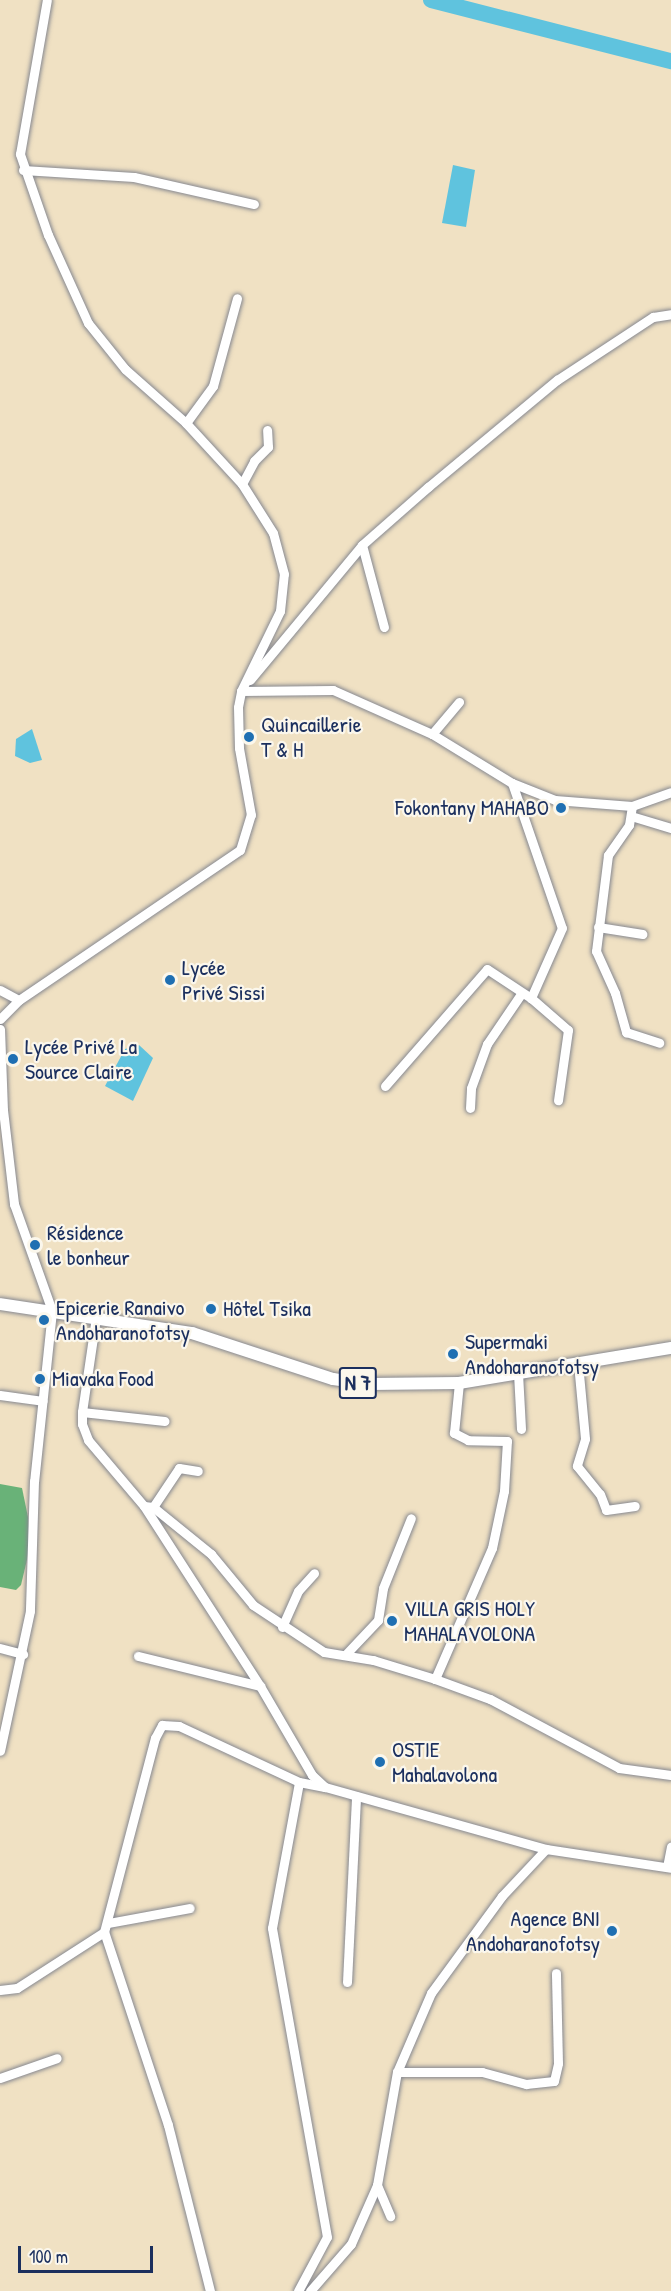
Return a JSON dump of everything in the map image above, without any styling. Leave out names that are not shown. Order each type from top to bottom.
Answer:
[{"type":"main road","name":"N 7","points":[[0,1304],[192,1333],[351,1382],[459,1383],[671,1348]]},
{"type":"street","points":[[0,1019],[20,1000],[240,850],[251,815],[239,748],[241,691],[280,611],[284,574],[273,533],[242,484],[186,423],[125,369],[88,323],[23,170],[21,137],[47,0]]},
{"type":"street","points":[[23,170],[134,177],[254,204]]},
{"type":"street","points":[[186,423],[213,386],[237,298]]},
{"type":"street","points":[[241,691],[362,545],[557,380],[653,317],[671,314]]},
{"type":"street","points":[[242,484],[254,461],[268,447],[267,430]]},
{"type":"street","points":[[362,545],[384,627]]},
{"type":"street","points":[[241,691],[333,690],[432,734],[512,783],[555,800],[632,811],[671,828]]},
{"type":"street","points":[[432,734],[459,702]]},
{"type":"street","points":[[512,783],[562,928],[531,998]]},
{"type":"street","points":[[659,1043],[626,1032],[615,993],[596,951],[608,855],[632,811],[671,792]]},
{"type":"street","points":[[598,927],[642,934]]},
{"type":"street","points":[[384,1086],[487,969],[521,994],[531,998],[568,1030],[558,1100]]},
{"type":"street","points":[[0,990],[20,1000]]},
{"type":"street","points":[[470,1108],[471,1088],[487,1044],[521,994]]},
{"type":"street","points":[[0,1029],[3,1110],[14,1204],[52,1311],[34,1481],[30,1611],[23,1654],[0,1751]]},
{"type":"street","points":[[96,1317],[82,1412],[88,1440],[148,1506],[260,1686],[312,1775],[325,1787]]},
{"type":"street","points":[[578,1363],[585,1438],[577,1466],[600,1494],[606,1510],[635,1506]]},
{"type":"street","points":[[518,1373],[521,1429]]},
{"type":"street","points":[[435,1679],[492,1548],[504,1491],[507,1441],[468,1440],[454,1432],[459,1383]]},
{"type":"street","points":[[0,1395],[43,1401]]},
{"type":"street","points":[[82,1412],[165,1421]]},
{"type":"street","points":[[148,1506],[179,1468],[198,1471]]},
{"type":"street","points":[[148,1506],[211,1554],[253,1605],[282,1627],[324,1652],[346,1654],[435,1679],[490,1699],[619,1768],[671,1775]]},
{"type":"street","points":[[346,1654],[378,1620],[383,1588],[411,1518]]},
{"type":"street","points":[[282,1627],[298,1591],[314,1573]]},
{"type":"street","points":[[0,1648],[23,1654]]},
{"type":"street","points":[[138,1656],[260,1686]]},
{"type":"street","points":[[210,2291],[168,2125],[106,1927],[154,1738],[162,1725],[179,1726],[299,1782],[325,1787],[546,1849],[669,1867],[671,1846]]},
{"type":"street","points":[[298,2291],[327,2237],[272,1928],[299,1782]]},
{"type":"street","points":[[347,1982],[356,1796]]},
{"type":"street","points":[[310,2291],[351,2244],[377,2185],[397,2072],[431,1993],[502,1896],[546,1849]]},
{"type":"street","points":[[0,1990],[17,1988],[106,1927],[190,1908]]},
{"type":"street","points":[[397,2072],[482,2072],[526,2085],[554,2080],[558,2063],[556,1973]]},
{"type":"street","points":[[0,2078],[57,2058]]},
{"type":"street","points":[[377,2185],[390,2216]]},
{"type":"green space","points":[[0,1484],[22,1488],[28,1517],[31,1543],[21,1585],[16,1590],[0,1587]]},
{"type":"water","points":[[453,165],[475,170],[466,227],[442,223]]},
{"type":"water","points":[[32,729],[42,760],[30,763],[15,756],[16,739]]},
{"type":"water","points":[[139,1045],[153,1058],[133,1101],[105,1086],[125,1049]]},
{"type":"waterway","points":[[431,0],[671,61]]},
{"type":"place","name":"Quincaillerie T & H","points":[[249,737]]},
{"type":"place","name":"Fokontany MAHABO","points":[[561,808]]},
{"type":"place","name":"Lycée Privé Sissi","points":[[170,980]]},
{"type":"place","name":"Lycée Privé La Source Claire","points":[[13,1059]]},
{"type":"place","name":"Résidence le bonheur","points":[[35,1245]]},
{"type":"place","name":"Hôtel Tsika","points":[[211,1309]]},
{"type":"place","name":"Epicerie Ranaivo Andoharanofotsy","points":[[44,1320]]},
{"type":"place","name":"Supermaki Andoharanofotsy","points":[[453,1354]]},
{"type":"place","name":"Miavaka Food","points":[[40,1379]]},
{"type":"place","name":"VILLA GRIS HOLY MAHALAVOLONA","points":[[392,1621]]},
{"type":"place","name":"OSTIE Mahalavolona","points":[[380,1762]]},
{"type":"place","name":"Agence BNI Andoharanofotsy","points":[[612,1931]]}]
